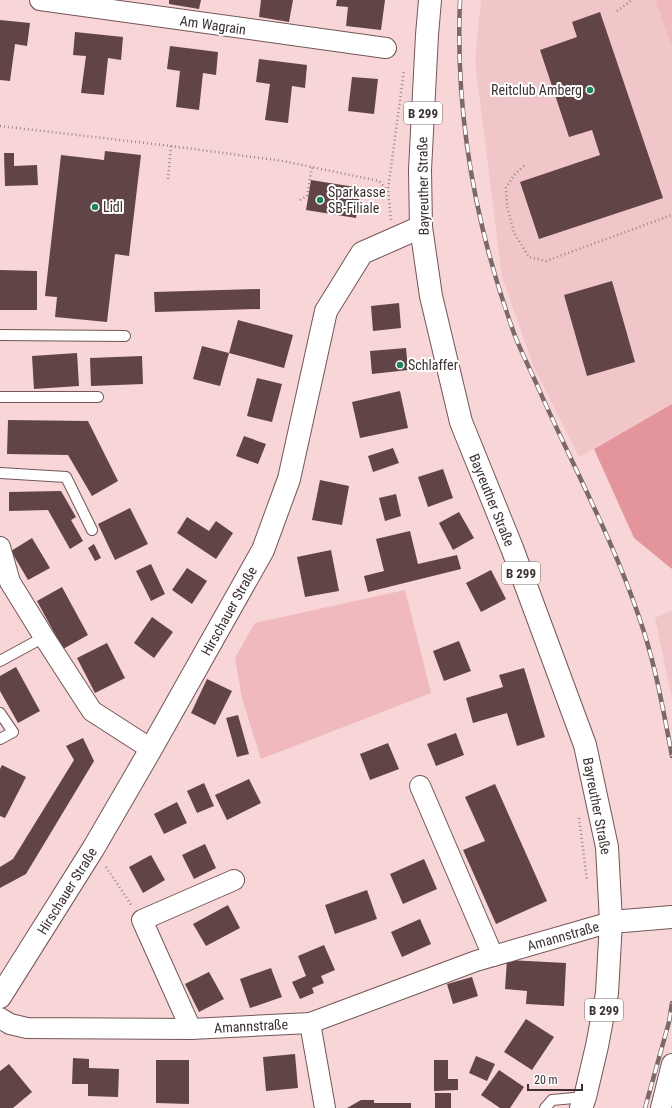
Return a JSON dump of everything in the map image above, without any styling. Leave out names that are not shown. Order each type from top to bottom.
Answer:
[{"type":"main road","name":"Bayreuther Straße","points":[[430,0],[420,170],[421,227],[431,296],[461,422],[512,548],[585,745],[607,847],[611,922],[607,993],[583,1102]]},
{"type":"main road","name":"Hirschauer Straße","points":[[0,998],[93,849],[152,749],[263,550],[289,478],[326,311],[362,253],[421,227]]},
{"type":"main road","points":[[611,922],[672,917]]},
{"type":"street","name":"Am Wagrain","points":[[40,0],[386,48]]},
{"type":"street","points":[[0,547],[10,582],[92,711],[152,749]]},
{"type":"street","points":[[420,786],[493,956]]},
{"type":"street","points":[[191,1029],[142,920],[234,880]]},
{"type":"street","name":"Amannstraße","points":[[0,1018],[10,1024],[27,1028],[191,1029],[310,1023],[476,961],[611,922]]},
{"type":"street","points":[[310,1023],[325,1108]]},
{"type":"street","points":[[660,1108],[672,1064]]},
{"type":"lane","points":[[0,335],[125,336]]},
{"type":"lane","points":[[0,397],[98,397]]},
{"type":"lane","points":[[0,473],[66,477],[92,530]]},
{"type":"lane","points":[[0,661],[44,637]]},
{"type":"lane","points":[[0,713],[13,732],[0,739]]},
{"type":"lane","points":[[545,1108],[552,1100],[583,1102]]},
{"type":"path","points":[[617,11],[632,0]]},
{"type":"path","points":[[0,126],[283,161],[379,181],[388,190]]},
{"type":"path","points":[[168,179],[171,146]]},
{"type":"path","points":[[524,166],[514,175],[506,188],[507,206],[514,233],[529,257],[546,261],[672,215]]},
{"type":"path","points":[[300,200],[307,196],[312,167]]},
{"type":"path","points":[[93,849],[142,920]]},
{"type":"shaded area","points":[[481,0],[672,0],[672,404],[579,457],[534,368],[502,277],[475,62]]},
{"type":"shaded area","points":[[659,0],[672,0],[672,46],[656,2]]},
{"type":"shaded area","points":[[672,404],[672,569],[634,538],[594,449]]},
{"type":"shaded area","points":[[405,590],[431,693],[261,759],[242,698],[235,658],[255,623]]},
{"type":"shaded area","points":[[672,610],[672,699],[655,618]]},
{"type":"building","points":[[169,0],[201,0],[199,9],[169,4]]},
{"type":"building","points":[[261,0],[293,0],[289,22],[259,17]]},
{"type":"building","points":[[337,0],[385,0],[381,30],[346,26],[348,7],[336,6]]},
{"type":"building","name":"Reitclub Amberg","points":[[600,12],[663,198],[539,239],[520,182],[600,155],[592,130],[569,137],[540,50],[577,37],[572,22]]},
{"type":"building","points":[[0,20],[30,23],[27,46],[15,44],[10,81],[0,80]]},
{"type":"building","points":[[75,32],[123,37],[121,60],[108,58],[104,95],[81,93],[86,56],[73,55]]},
{"type":"building","points":[[170,46],[218,52],[216,75],[203,73],[199,110],[176,107],[180,71],[167,69]]},
{"type":"building","points":[[259,59],[307,65],[305,88],[292,86],[288,123],[265,120],[270,84],[256,82]]},
{"type":"building","points":[[352,77],[378,79],[374,114],[348,111]]},
{"type":"building","name":"Lidl","points":[[105,151],[141,155],[129,256],[115,254],[107,322],[55,317],[57,297],[45,296],[61,155],[104,160]]},
{"type":"building","points":[[4,153],[14,153],[14,166],[37,165],[38,185],[5,186]]},
{"type":"building","points":[[311,180],[361,188],[356,218],[306,210]]},
{"type":"building","points":[[0,270],[37,271],[37,310],[0,310]]},
{"type":"building","points":[[612,281],[635,362],[587,376],[564,295]]},
{"type":"building","points":[[260,289],[260,309],[155,312],[154,292]]},
{"type":"building","points":[[399,303],[401,328],[373,331],[371,306]]},
{"type":"building","points":[[238,320],[293,335],[284,368],[229,353]]},
{"type":"building","points":[[202,346],[229,353],[220,386],[193,379]]},
{"type":"building","points":[[406,348],[408,370],[372,374],[370,351]]},
{"type":"building","points":[[77,353],[79,386],[34,389],[32,356]]},
{"type":"building","points":[[142,356],[143,384],[91,386],[90,358]]},
{"type":"building","points":[[257,378],[282,384],[272,422],[247,416]]},
{"type":"building","points":[[400,391],[408,428],[360,438],[352,402]]},
{"type":"building","points":[[8,420],[88,421],[118,481],[92,496],[68,455],[7,454]]},
{"type":"building","points":[[244,436],[266,444],[258,464],[236,456]]},
{"type":"building","points":[[393,448],[399,463],[373,472],[368,456]]},
{"type":"building","points":[[443,469],[453,498],[428,507],[418,477]]},
{"type":"building","points":[[320,480],[349,486],[342,525],[312,520]]},
{"type":"building","points":[[61,491],[76,517],[71,520],[83,541],[70,549],[48,510],[9,511],[9,492]]},
{"type":"building","points":[[396,494],[401,516],[385,521],[379,498]]},
{"type":"building","points":[[130,508],[148,544],[115,560],[98,524]]},
{"type":"building","points":[[459,512],[474,538],[453,550],[439,523]]},
{"type":"building","points":[[187,517],[209,531],[216,521],[233,533],[216,559],[177,533]]},
{"type":"building","points":[[410,531],[418,564],[457,555],[461,569],[368,592],[364,576],[384,571],[376,539]]},
{"type":"building","points":[[32,538],[50,568],[28,580],[11,551]]},
{"type":"building","points":[[94,544],[101,558],[95,561],[88,548]]},
{"type":"building","points":[[331,550],[339,591],[305,597],[297,557]]},
{"type":"building","points":[[151,564],[165,594],[151,601],[136,571]]},
{"type":"building","points":[[187,568],[207,581],[192,604],[172,590]]},
{"type":"building","points":[[491,570],[506,599],[481,612],[466,583]]},
{"type":"building","points":[[62,587],[88,635],[63,649],[37,601]]},
{"type":"building","points":[[152,617],[173,632],[154,658],[134,643]]},
{"type":"building","points":[[459,641],[471,671],[444,681],[433,651]]},
{"type":"building","points":[[107,643],[125,678],[95,693],[77,658]]},
{"type":"building","points":[[16,667],[40,711],[18,723],[0,691],[0,676]]},
{"type":"building","points":[[524,668],[545,737],[517,746],[507,713],[473,723],[466,698],[503,687],[499,675]]},
{"type":"building","points":[[207,679],[232,691],[215,725],[191,713]]},
{"type":"building","points":[[238,715],[249,754],[237,757],[226,718]]},
{"type":"building","points":[[456,733],[464,755],[436,766],[427,744]]},
{"type":"building","points":[[83,738],[94,761],[26,874],[0,888],[0,867],[13,859],[74,760],[66,746]]},
{"type":"building","points":[[388,743],[399,769],[370,780],[360,754]]},
{"type":"building","points":[[2,765],[26,777],[5,818],[0,816],[0,769]]},
{"type":"building","points":[[249,779],[261,803],[227,820],[215,795]]},
{"type":"building","points":[[204,783],[214,806],[197,813],[187,791]]},
{"type":"building","points":[[495,784],[547,901],[496,924],[463,850],[485,841],[465,797]]},
{"type":"building","points":[[177,802],[187,823],[164,834],[154,814]]},
{"type":"building","points":[[205,844],[216,868],[194,879],[182,855]]},
{"type":"building","points":[[151,855],[165,880],[143,893],[129,867]]},
{"type":"building","points":[[424,859],[437,889],[403,904],[390,874]]},
{"type":"building","points":[[367,890],[377,919],[335,934],[325,905]]},
{"type":"building","points":[[228,905],[240,928],[206,946],[193,924]]},
{"type":"building","points":[[420,919],[431,944],[402,957],[391,932]]},
{"type":"building","points":[[324,945],[335,970],[321,976],[324,983],[312,988],[314,993],[300,999],[292,982],[306,976],[298,956]]},
{"type":"building","points":[[507,960],[566,963],[564,1006],[526,1004],[527,991],[505,989]]},
{"type":"building","points":[[271,968],[282,997],[250,1008],[240,979]]},
{"type":"building","points":[[209,972],[224,999],[199,1012],[185,984]]},
{"type":"building","points":[[472,977],[478,996],[453,1004],[447,984]]},
{"type":"building","points":[[526,1019],[554,1037],[532,1070],[504,1052]]},
{"type":"building","points":[[295,1054],[298,1088],[266,1091],[263,1057]]},
{"type":"building","points":[[476,1056],[495,1064],[487,1081],[469,1073]]},
{"type":"building","points":[[73,1058],[89,1059],[89,1068],[119,1069],[118,1097],[88,1096],[88,1084],[72,1084]]},
{"type":"building","points":[[156,1060],[189,1060],[189,1104],[156,1103]]},
{"type":"building","points":[[434,1060],[448,1060],[448,1079],[458,1079],[458,1090],[434,1091]]},
{"type":"building","points":[[9,1064],[32,1092],[13,1108],[0,1108],[0,1071]]},
{"type":"building","points":[[499,1070],[524,1087],[510,1108],[500,1108],[481,1095]]},
{"type":"building","points":[[435,1093],[451,1093],[451,1108],[435,1108]]},
{"type":"building","points":[[361,1100],[374,1100],[374,1103],[411,1103],[411,1108],[347,1108]]},
{"type":"railway","points":[[460,0],[459,43],[465,128],[471,171],[489,254],[501,296],[515,336],[605,532],[629,588],[650,651],[672,756]]},
{"type":"railway","points":[[645,1108],[669,1022],[672,1003]]},
{"type":"place","name":"Reitclub Amberg","points":[[590,90]]},
{"type":"place","name":"Sparkasse SB-Filiale","points":[[320,200]]},
{"type":"place","name":"Lidl","points":[[95,207]]},
{"type":"place","name":"Schlaffer","points":[[400,365]]}]
